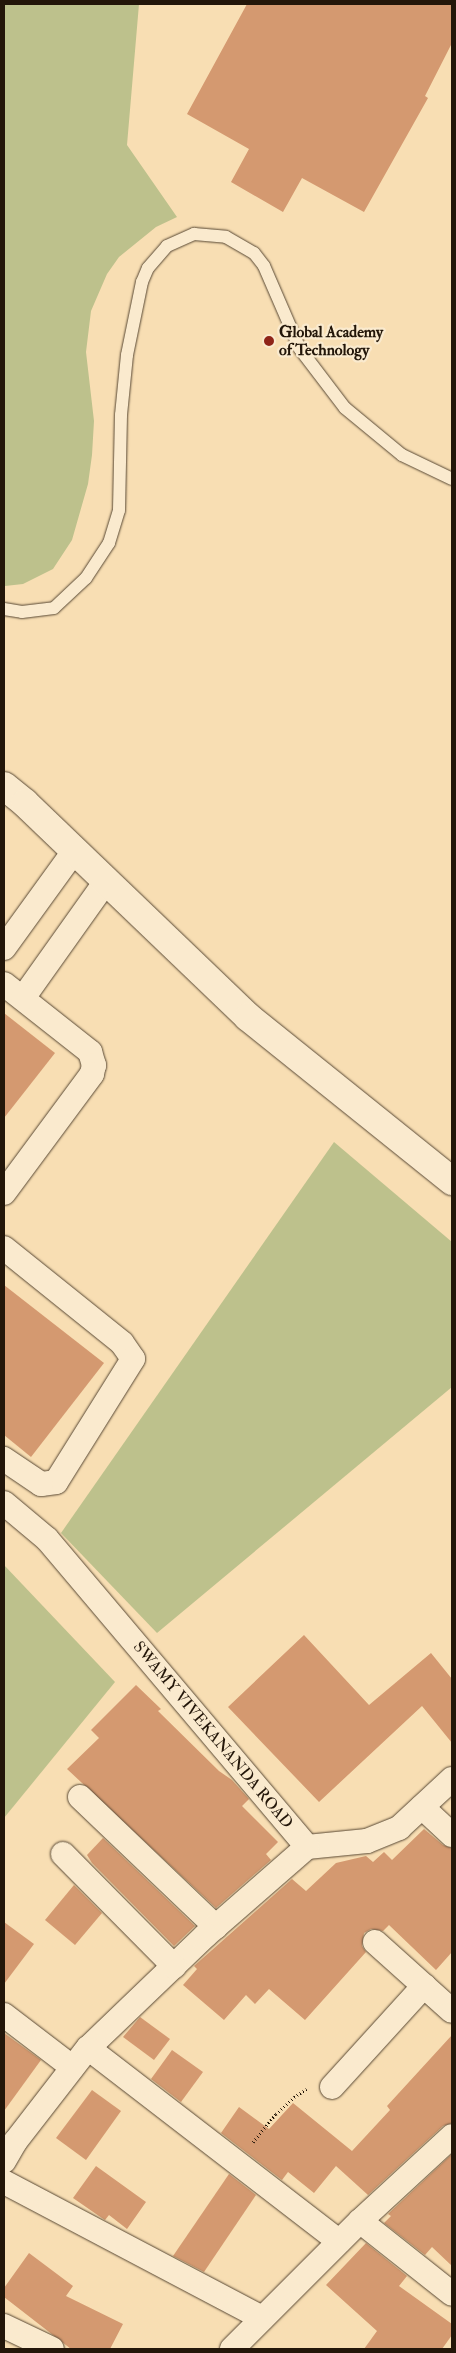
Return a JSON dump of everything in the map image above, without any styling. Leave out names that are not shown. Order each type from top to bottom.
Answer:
[{"type":"street","points":[[4,786],[75,850],[248,1017],[452,1181]]},
{"type":"street","points":[[4,948],[75,850]]},
{"type":"street","points":[[23,998],[106,881]]},
{"type":"street","points":[[4,984],[90,1052],[94,1066],[92,1074],[4,1193]]},
{"type":"street","points":[[4,1248],[122,1343],[133,1359],[56,1482],[41,1484],[4,1459]]},
{"type":"street","name":"SWAMY VIVEKANANDA ROAD","points":[[4,1503],[47,1539],[307,1847]]},
{"type":"street","points":[[4,2161],[72,2067],[88,2048],[216,1927],[307,1847],[367,1841],[399,1828],[452,1780]]},
{"type":"street","points":[[80,1797],[216,1927]]},
{"type":"street","points":[[422,1807],[452,1835]]},
{"type":"street","points":[[63,1854],[174,1966]]},
{"type":"street","points":[[375,1942],[452,2011]]},
{"type":"street","points":[[332,2087],[424,1986]]},
{"type":"street","points":[[4,2015],[72,2067]]},
{"type":"street","points":[[88,2048],[339,2241]]},
{"type":"street","points":[[233,2349],[339,2241],[452,2136]]},
{"type":"street","points":[[4,2182],[12,2188],[262,2318]]},
{"type":"street","points":[[360,2221],[452,2294]]},
{"type":"street","points":[[4,2326],[52,2349]]},
{"type":"lane","points":[[4,609],[22,612],[54,608],[86,578],[109,543],[119,510],[121,415],[127,355],[142,282],[148,268],[162,251],[180,239],[194,234],[226,237],[254,253],[264,266],[300,349],[344,408],[402,455],[452,479]]},
{"type":"path","points":[[236,2162],[294,2097],[305,2090],[332,2087]]},
{"type":"green space","points":[[4,4],[139,4],[127,145],[177,217],[156,227],[119,257],[107,274],[91,311],[86,352],[94,421],[92,455],[88,484],[72,540],[53,569],[23,584],[5,586]]},
{"type":"green space","points":[[334,1142],[452,1242],[452,1387],[157,1633],[61,1533]]},
{"type":"green space","points":[[4,1565],[115,1682],[4,1818]]},
{"type":"building","points":[[247,4],[452,4],[452,43],[425,96],[428,98],[364,212],[302,178],[283,212],[231,182],[249,149],[187,114]]},
{"type":"building","points":[[4,1013],[55,1053],[4,1118]]},
{"type":"building","points":[[4,1285],[104,1363],[31,1457],[4,1435]]},
{"type":"building","points":[[304,1635],[369,1705],[431,1653],[452,1679],[452,1743],[422,1706],[319,1802],[228,1707]]},
{"type":"building","points":[[136,1685],[161,1709],[158,1711],[219,1771],[232,1780],[249,1799],[242,1806],[278,1842],[266,1854],[271,1860],[216,1908],[67,1769],[99,1738],[91,1730]]},
{"type":"building","points":[[424,1829],[443,1845],[452,1848],[452,1952],[436,1970],[389,1925],[383,1931],[371,1929],[364,1933],[362,1946],[366,1952],[305,2020],[269,1989],[255,2004],[246,1995],[224,2020],[183,1985],[197,1969],[194,1966],[292,1879],[306,1891],[336,1863],[366,1856],[373,1862],[384,1852],[392,1860]]},
{"type":"building","points":[[103,1838],[195,1926],[174,1946],[92,1863],[87,1855]]},
{"type":"building","points":[[74,1885],[102,1913],[75,1945],[45,1920]]},
{"type":"building","points":[[4,1922],[34,1944],[4,1984]]},
{"type":"building","points":[[140,2017],[170,2039],[154,2060],[123,2037]]},
{"type":"building","points":[[4,2033],[41,2060],[4,2111]]},
{"type":"building","points":[[452,2035],[452,2123],[443,2126],[368,2195],[336,2166],[314,2193],[288,2172],[282,2180],[221,2133],[239,2107],[269,2129],[293,2103],[352,2151],[390,2110],[387,2106]]},
{"type":"building","points":[[172,2050],[203,2072],[181,2102],[151,2079]]},
{"type":"building","points":[[92,2090],[121,2111],[86,2160],[56,2138]]},
{"type":"building","points":[[452,2154],[452,2266],[432,2247],[425,2255],[384,2223],[391,2216],[388,2214]]},
{"type":"building","points":[[96,2166],[146,2202],[127,2229],[109,2215],[105,2220],[73,2198]]},
{"type":"building","points":[[229,2174],[256,2195],[204,2272],[173,2256]]},
{"type":"building","points":[[366,2243],[407,2276],[399,2286],[452,2324],[452,2335],[442,2349],[364,2349],[377,2331],[326,2285]]},
{"type":"building","points":[[29,2253],[73,2286],[66,2296],[123,2324],[110,2349],[71,2349],[4,2297],[4,2288]]},
{"type":"place","name":"Global Academy of Technology","points":[[269,341]]}]
